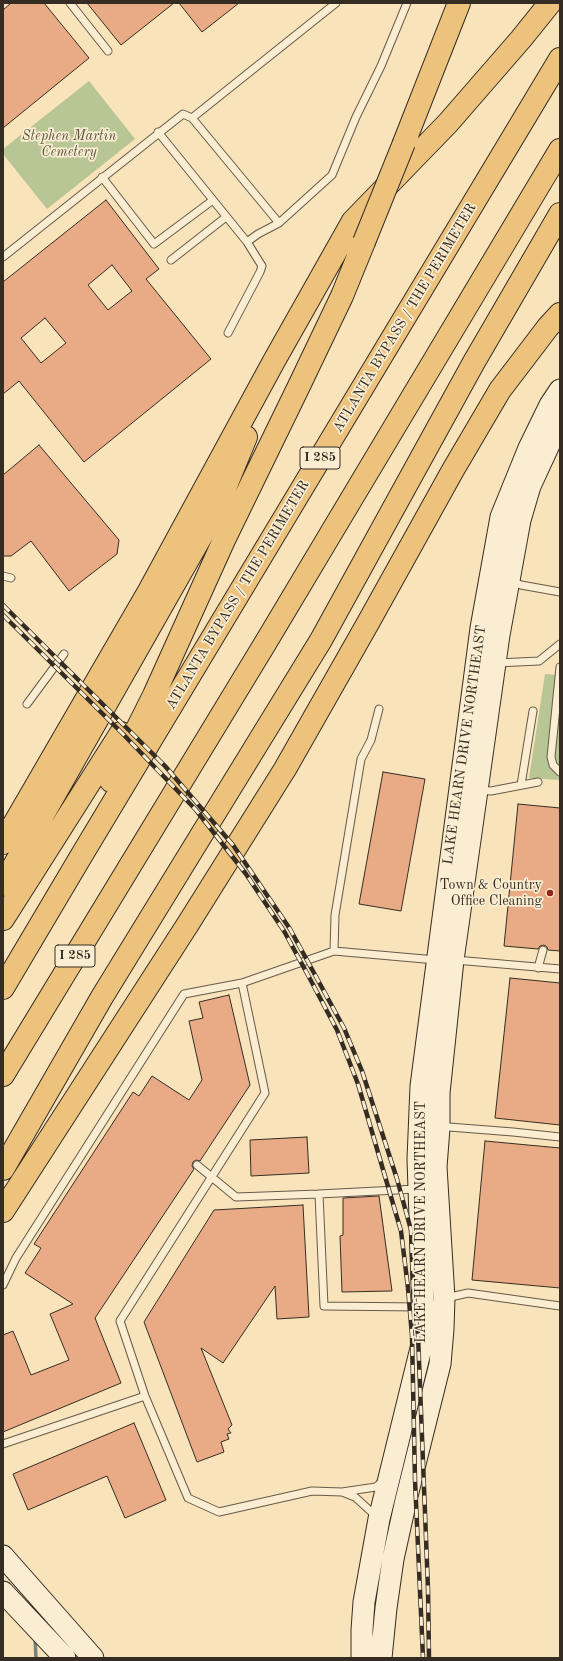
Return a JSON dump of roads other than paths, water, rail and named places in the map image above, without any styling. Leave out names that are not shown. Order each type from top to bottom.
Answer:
[{"type":"highway","points":[[80,858],[88,826],[154,695],[224,540],[339,303],[459,3]]},
{"type":"highway","points":[[3,843],[149,590],[274,361],[353,221],[448,123],[521,39],[550,3]]},
{"type":"highway","name":"ATLANTA BYPASS / THE PERIMETER","points":[[3,988],[560,59]]},
{"type":"highway","name":"I 285","points":[[3,1075],[274,628],[560,150]]},
{"type":"highway","points":[[3,1168],[102,997],[322,640],[470,369],[560,214]]},
{"type":"highway","points":[[3,1211],[188,924],[280,776],[368,623],[453,470],[500,390],[548,327],[560,314]]},
{"type":"highway","points":[[3,885],[215,512],[255,415],[274,361]]},
{"type":"highway","points":[[3,1180],[368,623]]},
{"type":"highway","points":[[3,919],[176,645]]},
{"type":"street","name":"LAKE HEARN DRIVE NORTHEAST","points":[[381,1658],[392,1559],[440,1364],[444,1298],[436,1167],[439,1128],[439,1094],[445,960],[480,628],[501,517],[529,448],[550,405],[560,390]]},
{"type":"street","name":"LAKE HEARN DRIVE NORTHEAST","points":[[362,1658],[364,1602],[379,1519],[388,1475],[424,1336],[418,1159],[421,1086],[477,789],[495,664],[520,520],[530,486],[560,421]]},
{"type":"street","points":[[3,1556],[93,1658]]},
{"type":"street","points":[[3,1592],[65,1658]]},
{"type":"lane","points":[[70,3],[108,50]]},
{"type":"lane","points":[[192,118],[336,3]]},
{"type":"lane","points":[[247,242],[258,234],[279,223],[332,175],[356,117],[381,66],[407,3]]},
{"type":"lane","points":[[3,257],[158,132],[183,114],[192,118],[279,223]]},
{"type":"lane","points":[[158,132],[247,242],[262,266],[228,333]]},
{"type":"lane","points":[[102,177],[154,244],[213,200]]},
{"type":"lane","points":[[171,260],[226,217]]},
{"type":"lane","points":[[3,576],[11,578]]},
{"type":"lane","points":[[509,580],[560,592]]},
{"type":"lane","points":[[495,664],[539,661],[560,644]]},
{"type":"lane","points":[[27,704],[64,654]]},
{"type":"lane","points":[[560,667],[551,757],[553,765],[560,772]]},
{"type":"lane","points":[[334,951],[335,915],[361,759],[371,740],[379,708]]},
{"type":"lane","points":[[521,785],[533,711]]},
{"type":"lane","points":[[477,789],[491,791],[538,782]]},
{"type":"lane","points":[[538,968],[543,950]]},
{"type":"lane","points":[[3,1285],[20,1251],[184,994],[242,984],[334,951],[560,969]]},
{"type":"lane","points":[[242,984],[265,1094],[120,1321],[145,1396],[188,1498],[219,1512],[312,1491],[342,1492],[376,1487],[388,1475]]},
{"type":"lane","points":[[439,1128],[449,1127],[506,1131],[560,1137]]},
{"type":"lane","points":[[197,1165],[236,1197],[419,1189]]},
{"type":"lane","points":[[319,1194],[324,1306],[422,1307]]},
{"type":"lane","points":[[444,1298],[468,1293],[560,1306]]},
{"type":"lane","points":[[3,1444],[145,1396]]},
{"type":"lane","points":[[342,1492],[356,1497],[379,1519]]},
{"type":"waterway","points":[[35,1638],[36,1658]]},
{"type":"railway","points":[[3,605],[165,766],[233,845],[290,929],[344,1028],[362,1071],[397,1179],[411,1230],[413,1287],[418,1335],[428,1589],[429,1658]]},
{"type":"railway","points":[[3,615],[122,733],[196,810],[246,874],[284,931],[337,1030],[358,1084],[401,1231],[412,1336],[415,1480],[423,1658]]},
{"type":"place","name":"Town & Country Office Cleaning","points":[[550,893]]},
{"type":"park label","name":"Stephen Martin Cemetery","points":[[69,144]]}]
